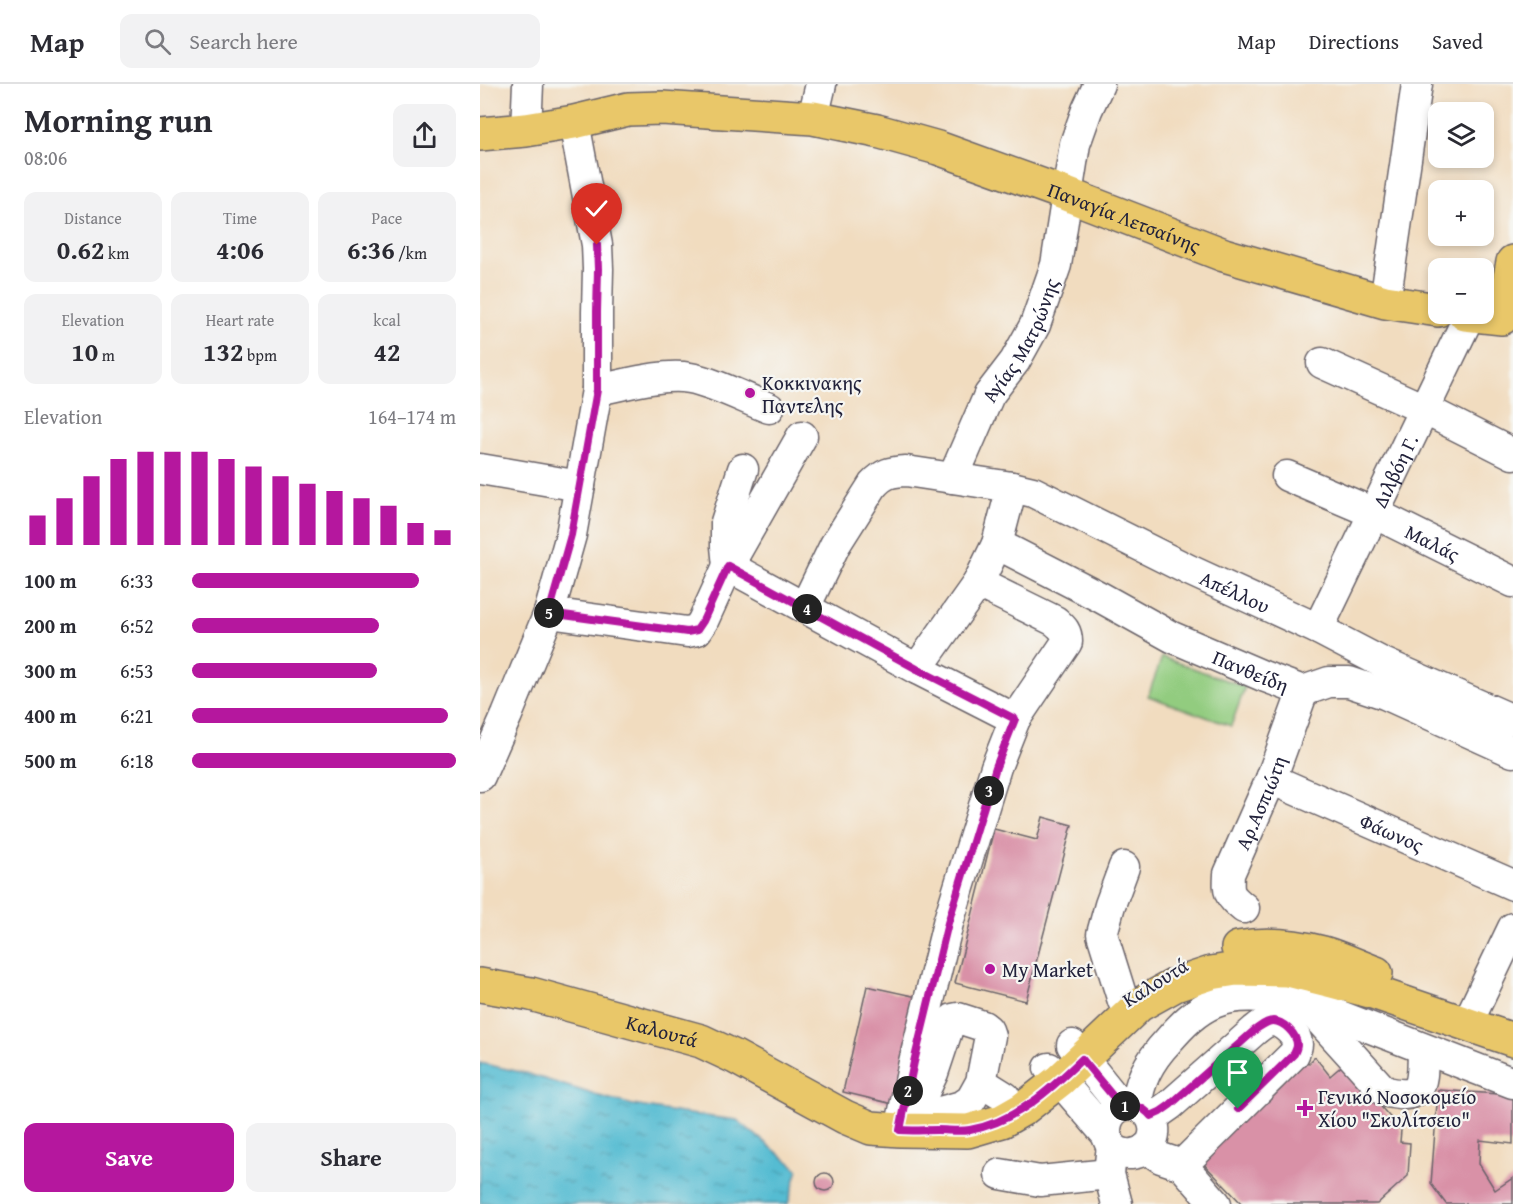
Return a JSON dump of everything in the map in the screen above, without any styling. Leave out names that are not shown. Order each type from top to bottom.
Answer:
[{"type":"main road","name":"Παναγία Λετσαίνης","points":[[480,135],[574,122],[628,109],[663,108],[813,118],[877,131],[938,148],[1224,255],[1385,302],[1428,308]]},
{"type":"main road","points":[[1507,319],[1513,262]]},
{"type":"main road","name":"Καλουτά","points":[[480,985],[531,994],[701,1041],[845,1117],[871,1128],[968,1131],[1002,1121],[1023,1109],[1123,1000],[1181,963],[1212,951],[1249,946],[1292,947],[1325,953],[1436,996],[1472,1015]]},
{"type":"main road","name":"Καλουτά","points":[[913,1128],[993,1090],[1037,1079],[1066,1063],[1139,1005],[1174,985],[1211,973],[1236,969],[1272,969],[1302,973],[1472,1015]]},
{"type":"main road","points":[[1472,1015],[1513,1016]]},
{"type":"main road","points":[[1472,1015],[1513,1040]]},
{"type":"street","points":[[526,130],[528,84]]},
{"type":"street","points":[[813,118],[820,84]]},
{"type":"street","name":"Αγίας Ματρώνης","points":[[953,478],[989,395],[1015,361],[1035,325],[1056,266],[1075,144],[1087,110],[1100,84]]},
{"type":"street","points":[[1385,302],[1417,84]]},
{"type":"street","points":[[480,776],[549,613],[571,535],[597,390],[597,245],[574,122]]},
{"type":"street","name":"Διλβόη Γ.","points":[[1318,629],[1465,324]]},
{"type":"street","points":[[1322,363],[1424,409],[1513,454]]},
{"type":"street","points":[[597,390],[661,378],[690,378],[769,408]]},
{"type":"street","points":[[549,613],[687,632],[697,630],[728,566],[802,436]]},
{"type":"street","points":[[480,469],[580,486]]},
{"type":"street","points":[[728,566],[726,522],[743,469]]},
{"type":"street","name":"Απέλλου","points":[[805,608],[835,544],[881,476],[906,471],[1012,487],[1033,492],[1382,662],[1513,720]]},
{"type":"street","name":"Μαλάς","points":[[1287,476],[1374,513],[1513,582]]},
{"type":"street","points":[[917,669],[978,582],[997,544],[1012,487]]},
{"type":"street","name":"Πανθείδη","points":[[997,544],[1172,637],[1263,676],[1303,691],[1329,682],[1349,682],[1385,694],[1513,752]]},
{"type":"street","points":[[728,566],[917,669],[1015,719]]},
{"type":"street","points":[[913,1128],[948,923],[996,767],[1015,719],[1067,642],[1064,628],[1055,621],[978,582]]},
{"type":"street","name":"Αρ.Ασπιώτη","points":[[1244,908],[1234,900],[1228,890],[1229,874],[1271,779],[1303,691]]},
{"type":"street","name":"Φάωνος","points":[[1271,779],[1513,885]]},
{"type":"street","points":[[1123,1000],[1102,934],[1124,867]]},
{"type":"street","points":[[1472,1015],[1513,928]]},
{"type":"street","points":[[1136,1109],[1142,1081],[1150,1062],[1176,1031],[1204,1008],[1221,1001],[1249,997],[1290,1001],[1322,1009],[1513,1083]]},
{"type":"street","points":[[1305,1004],[1384,1091],[1408,1095],[1416,1091],[1422,1078],[1423,1049]]},
{"type":"street","points":[[924,1067],[953,1019],[958,1018],[983,1026],[988,1030],[990,1036],[993,1090]]},
{"type":"street","points":[[1117,1204],[1105,1126],[1113,1111],[1136,1109],[1160,1112],[1266,1022],[1273,1021],[1286,1027],[1295,1037],[1297,1044],[1294,1054],[1182,1165]]},
{"type":"street","points":[[1000,1174],[1040,1181],[1108,1151],[1124,1154],[1140,1152],[1152,1141],[1154,1124],[1136,1109],[1066,1063]]},
{"type":"street","points":[[1066,1063],[1108,1151]]},
{"type":"street","points":[[1146,1148],[1156,1155],[1182,1165],[1216,1204]]},
{"type":"green space","points":[[1162,657],[1245,687],[1231,726],[1148,696]]},
{"type":"water","points":[[480,1063],[525,1073],[633,1105],[737,1120],[798,1169],[788,1204],[480,1204]]},
{"type":"building","points":[[1043,817],[1072,825],[1026,1001],[955,983],[994,829],[1037,840]]},
{"type":"building","points":[[867,986],[922,998],[897,1105],[843,1092]]},
{"type":"building","points":[[1315,1057],[1330,1076],[1344,1064],[1401,1130],[1400,1142],[1410,1143],[1408,1176],[1377,1204],[1242,1204],[1199,1159],[1303,1059],[1309,1063]]},
{"type":"building","points":[[1438,1090],[1513,1095],[1513,1144],[1480,1140],[1479,1164],[1495,1190],[1513,1178],[1513,1204],[1446,1204],[1431,1184]]},
{"type":"building","points":[[825,1173],[831,1176],[834,1182],[831,1188],[825,1191],[819,1188],[816,1182],[819,1176]]},
{"type":"place","name":"Κοκκινακης Παντελης","points":[[750,393]]},
{"type":"place","name":"My Market","points":[[990,969]]},
{"type":"place","name":"Γενικό Νοσοκομείο Χίου \"Σκυλίτσειο\"","points":[[1305,1108]]},
{"type":"route","points":[[597,245],[597,390],[571,535],[549,613],[687,632],[697,630],[728,566],[917,669],[1015,719],[996,767],[948,923],[900,1130],[968,1131],[1002,1121],[1041,1096],[1082,1059],[1121,1106],[1137,1106],[1151,1116],[1170,1105],[1266,1022],[1280,1023],[1295,1037],[1297,1044],[1294,1054],[1238,1109]]}]
